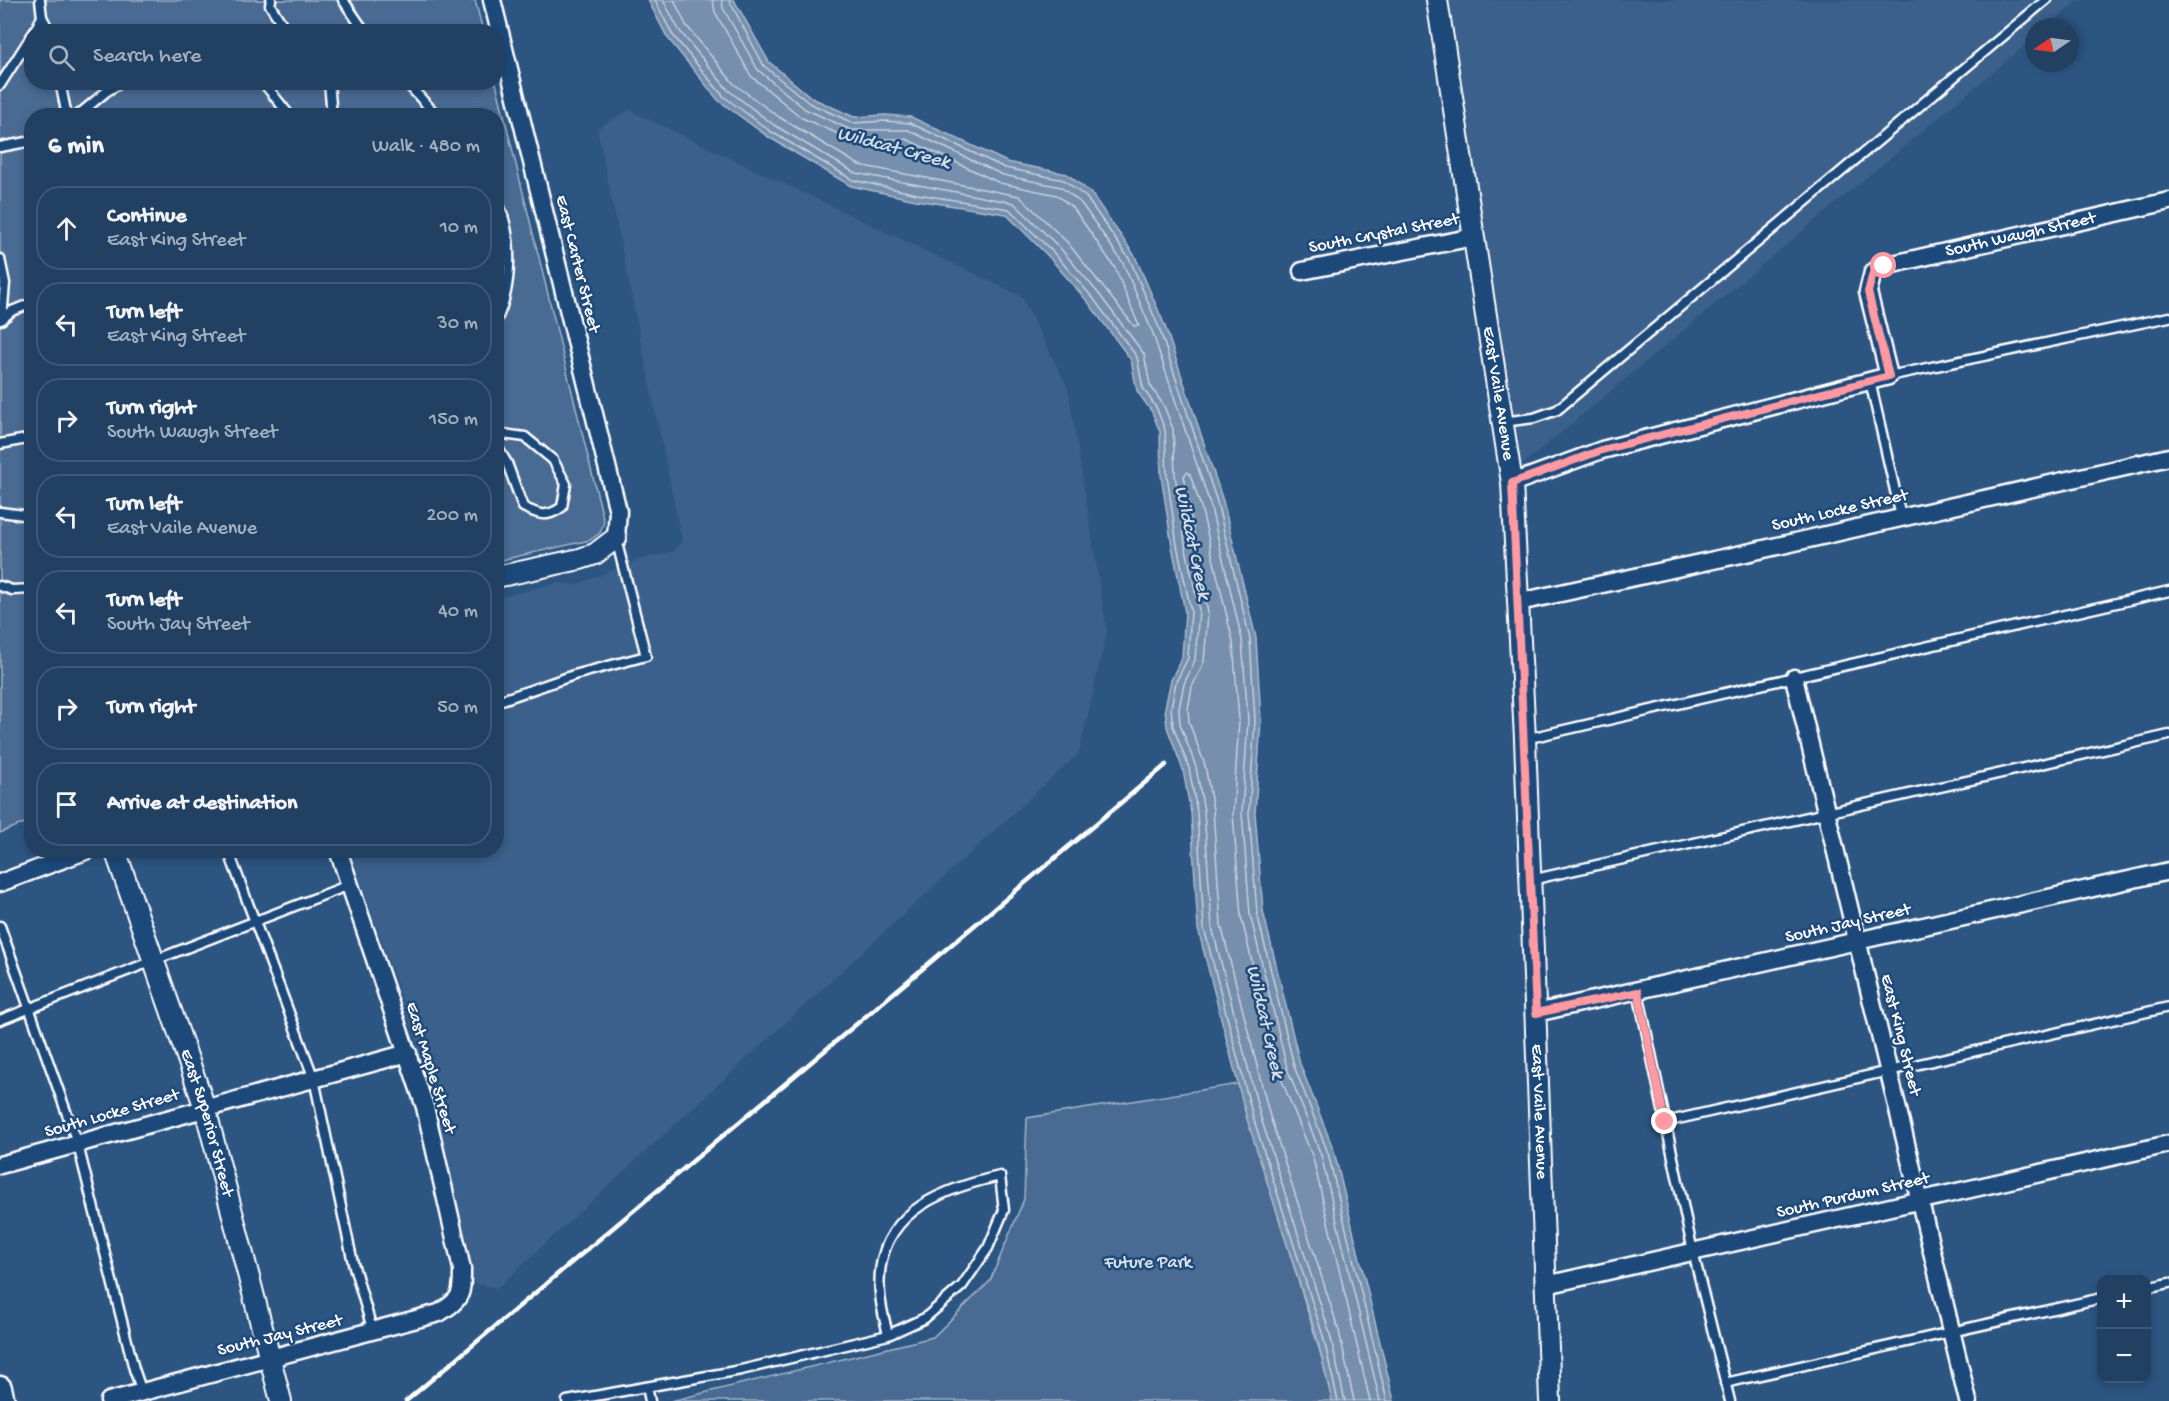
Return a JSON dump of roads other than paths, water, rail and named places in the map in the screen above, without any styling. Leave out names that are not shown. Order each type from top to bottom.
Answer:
[{"type":"main road","points":[[0,1388],[3,1401]]},
{"type":"street","name":"East Carter Street","points":[[492,0],[498,24]]},
{"type":"street","name":"East Vaile Avenue","points":[[1437,0],[1512,483],[1525,740],[1550,1401]]},
{"type":"street","name":"East Carter Street","points":[[504,49],[618,511],[619,522],[616,538]]},
{"type":"street","name":"South Waugh Street","points":[[1889,376],[1868,292],[1873,273],[1884,266],[2169,201]]},
{"type":"street","name":"South Crystal Street","points":[[1302,270],[1474,237]]},
{"type":"street","points":[[1512,483],[1602,450],[1889,376]]},
{"type":"street","name":"South Locke Street","points":[[1519,602],[2169,457]]},
{"type":"street","points":[[504,575],[580,559],[595,554],[616,538]]},
{"type":"street","name":"East King Street","points":[[1794,678],[1968,1401]]},
{"type":"street","points":[[0,883],[67,858]]},
{"type":"street","name":"East Superior Street","points":[[118,858],[206,1108],[281,1401]]},
{"type":"street","name":"East Maple Street","points":[[341,858],[425,1107],[462,1269],[462,1294],[458,1301]]},
{"type":"street","name":"South Jay Street","points":[[1536,1013],[2169,872]]},
{"type":"street","name":"South Locke Street","points":[[0,1165],[408,1053]]},
{"type":"street","name":"South Purdum Street","points":[[1546,1285],[2169,1144]]},
{"type":"street","name":"South Jay Street","points":[[109,1401],[373,1332],[439,1313],[458,1301]]},
{"type":"lane","points":[[40,0],[42,17],[46,24]]},
{"type":"lane","points":[[271,0],[270,5],[282,24]]},
{"type":"lane","points":[[343,0],[360,24]]},
{"type":"lane","points":[[1502,422],[1533,418],[1557,410],[2046,0]]},
{"type":"lane","points":[[38,24],[42,17]]},
{"type":"lane","points":[[0,85],[24,47]]},
{"type":"lane","points":[[62,90],[65,108]]},
{"type":"lane","points":[[86,108],[109,90]]},
{"type":"lane","points":[[269,90],[284,108]]},
{"type":"lane","points":[[330,90],[331,108]]},
{"type":"lane","points":[[413,90],[430,108]]},
{"type":"lane","points":[[0,147],[24,142]]},
{"type":"lane","points":[[504,221],[508,242],[507,286],[504,302]]},
{"type":"lane","points":[[0,259],[1,321]]},
{"type":"lane","points":[[1,321],[12,311],[24,306]]},
{"type":"lane","points":[[1889,376],[2169,317]]},
{"type":"lane","points":[[1870,381],[1902,517]]},
{"type":"lane","points":[[504,434],[525,437],[553,460],[566,484],[562,507],[553,514],[541,516],[523,507],[504,458]]},
{"type":"lane","points":[[0,444],[24,440]]},
{"type":"lane","points":[[0,512],[24,515]]},
{"type":"lane","points":[[504,699],[574,675],[646,656],[616,538]]},
{"type":"lane","points":[[0,586],[12,590]]},
{"type":"lane","points":[[0,594],[24,589]]},
{"type":"lane","points":[[1525,740],[2169,591]]},
{"type":"lane","points":[[1530,880],[1827,815],[2169,735]]},
{"type":"lane","points":[[231,858],[314,1079],[353,1263],[373,1332]]},
{"type":"lane","points":[[0,1020],[349,885]]},
{"type":"lane","points":[[0,926],[78,1145],[134,1369],[142,1392]]},
{"type":"lane","points":[[1638,992],[1693,1252],[1730,1401]]},
{"type":"lane","points":[[1665,1122],[1888,1069],[2169,1007]]},
{"type":"lane","points":[[567,1401],[741,1370],[888,1335],[925,1318],[962,1286],[988,1248],[1004,1210],[1000,1176],[944,1192],[915,1208],[891,1236],[882,1262],[880,1293],[888,1335]]},
{"type":"lane","points":[[2151,1287],[2169,1283]]},
{"type":"lane","points":[[1725,1383],[2097,1299]]},
{"type":"lane","points":[[647,1387],[650,1401]]},
{"type":"water","name":"Wildcat Creek","points":[[648,0],[734,0],[769,62],[812,98],[854,117],[885,115],[911,117],[1007,162],[1067,174],[1091,193],[1135,256],[1165,326],[1223,501],[1256,638],[1261,720],[1255,813],[1263,911],[1300,1064],[1334,1151],[1394,1401],[1332,1401],[1317,1338],[1247,1119],[1198,929],[1191,813],[1183,770],[1167,727],[1165,708],[1171,680],[1182,657],[1185,612],[1161,475],[1160,432],[1152,412],[1137,391],[1131,360],[1088,302],[1049,257],[1006,214],[916,200],[851,186],[767,136],[718,100],[667,37]]},
{"type":"railway","points":[[406,1401],[1166,765]]},
{"type":"park label","name":"Future Park","points":[[1148,1263]]}]
